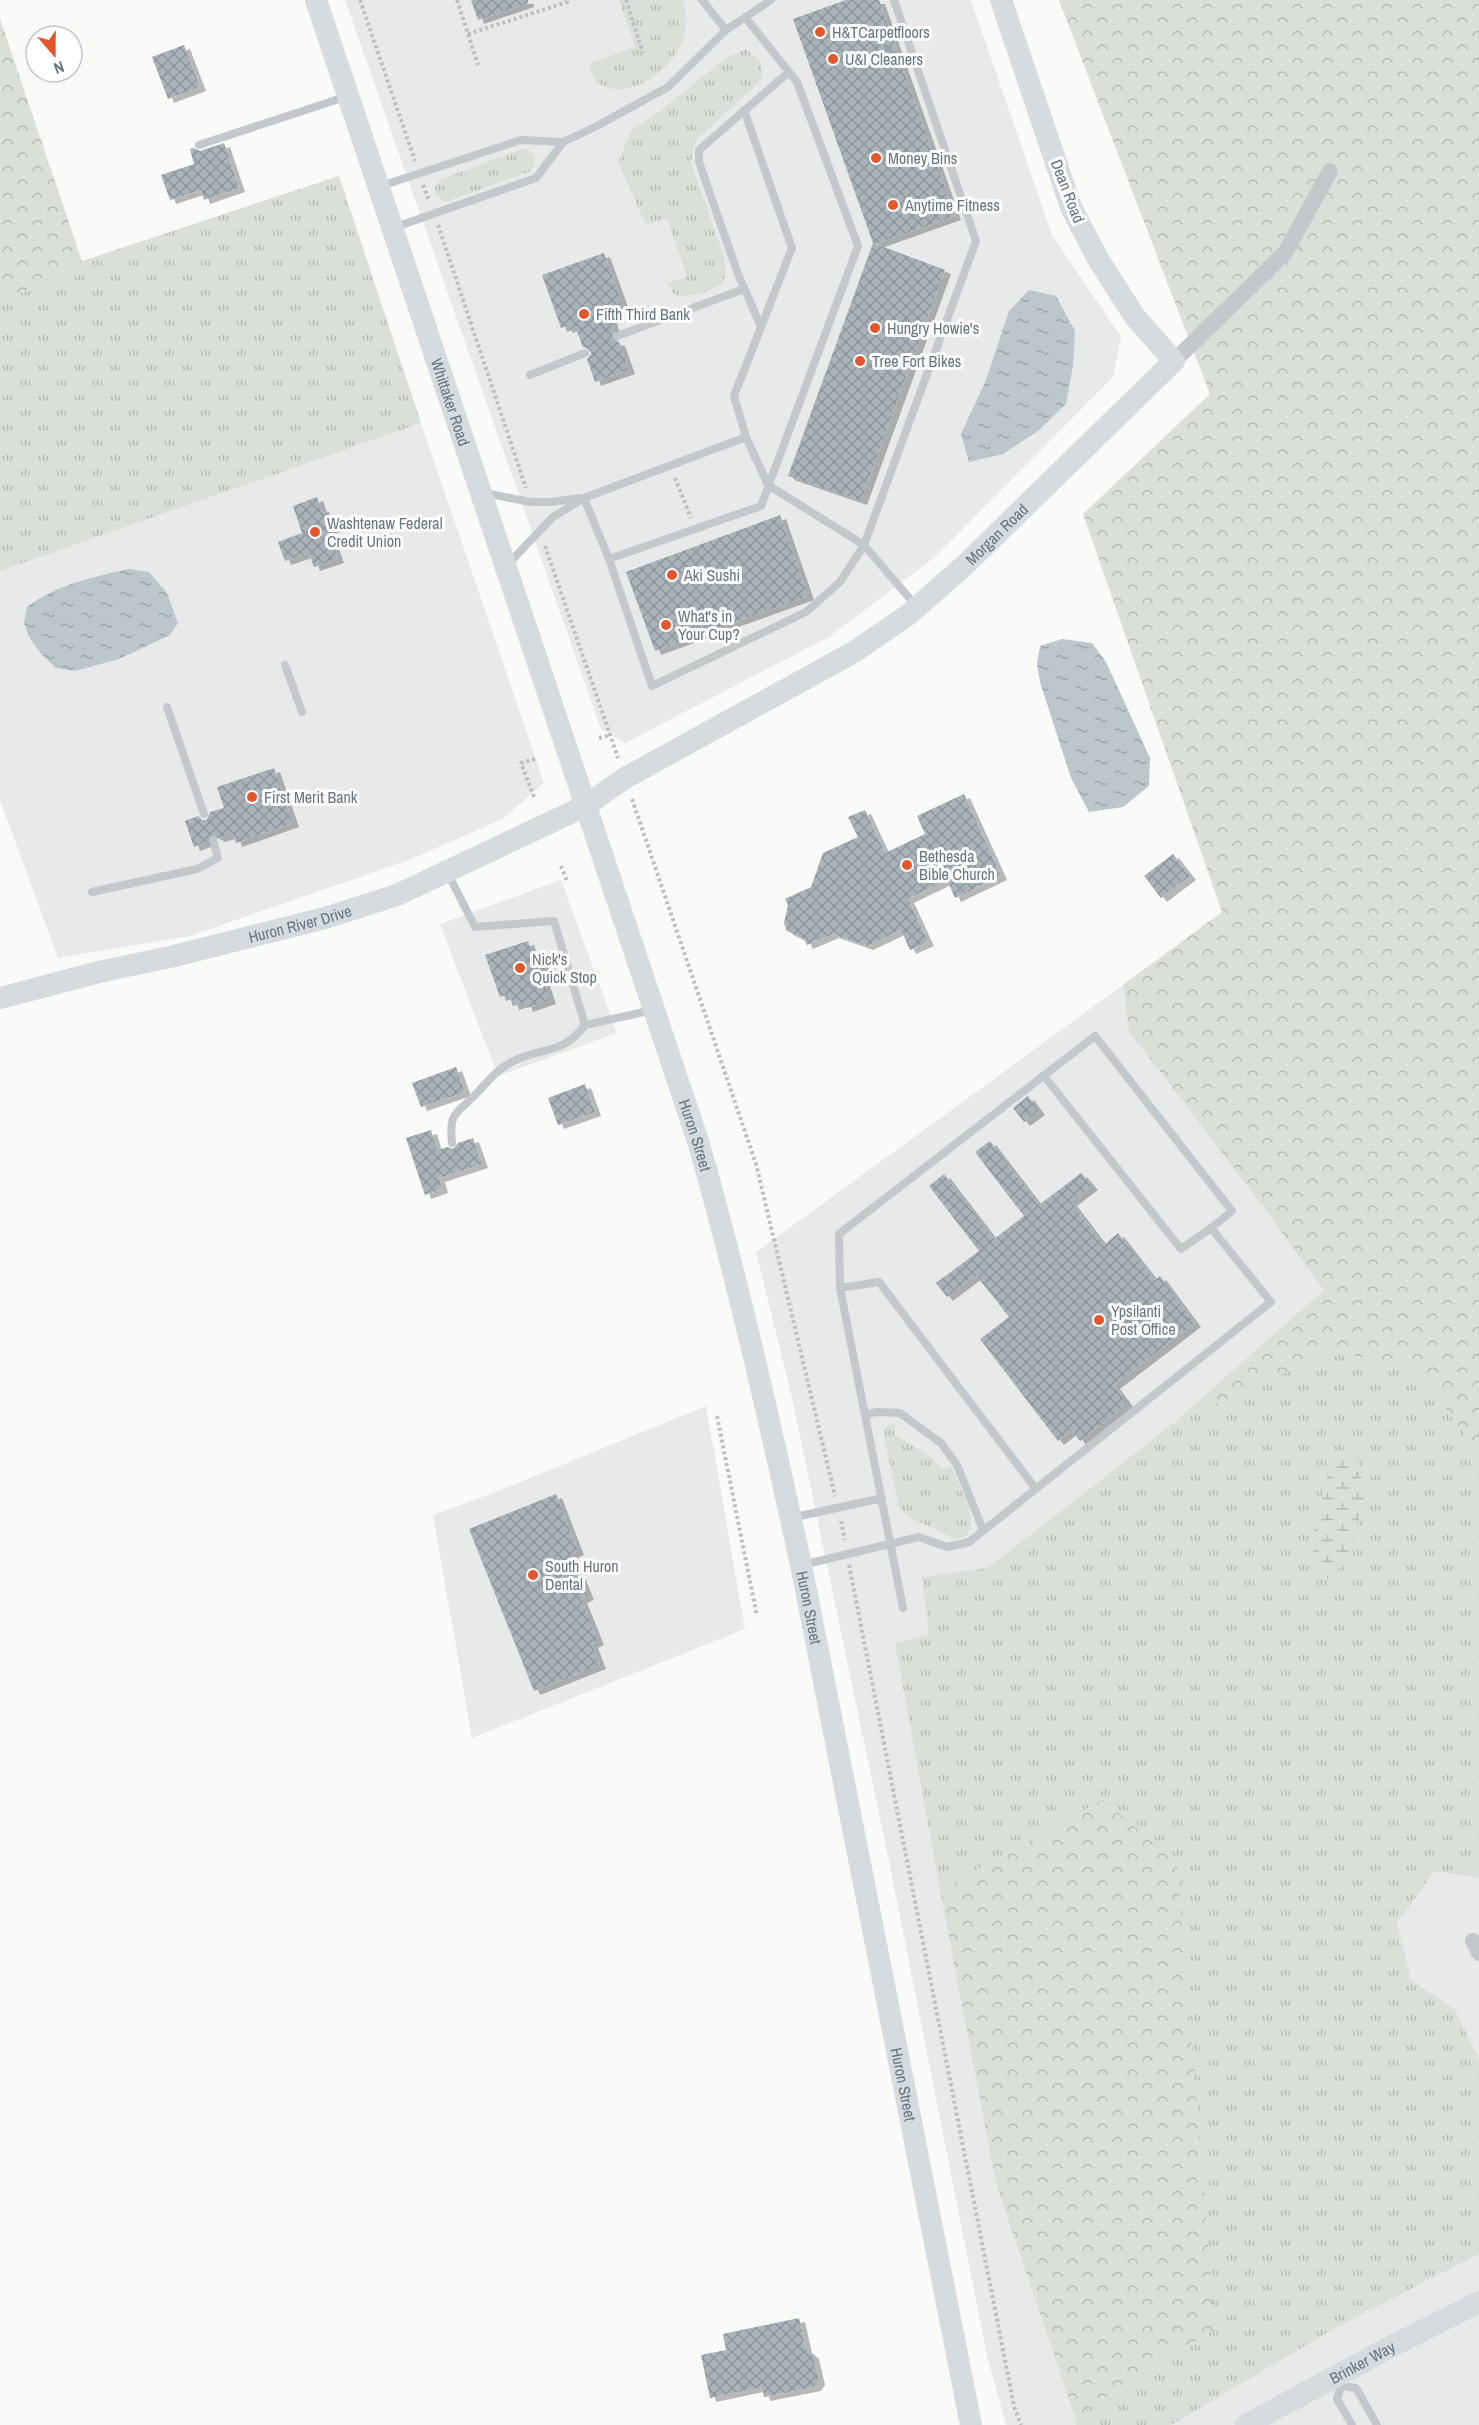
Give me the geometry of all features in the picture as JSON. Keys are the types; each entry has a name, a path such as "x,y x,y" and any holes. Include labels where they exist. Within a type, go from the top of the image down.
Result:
{"main road":[{"name":"Whittaker Road","path":"316,0 585,806"},
{"name":"Dean Road","path":"1001,0 1071,207 1098,259 1135,316 1174,361"},
{"name":"Morgan Road","path":"585,806 626,778 854,652 917,607 965,565 1174,361"},
{"name":"Huron River Drive","path":"0,998 325,918 407,892 585,806"},
{"name":"Huron Street","path":"585,806 698,1141 738,1285 801,1565 971,2425"},
{"name":"Brinker Way","path":"1246,2425 1338,2381 1479,2302"}],"street":[{"name":"Morgan Road","path":"1174,361 1285,254 1330,171"}],"lane":[{"path":"702,0 726,30"},
{"path":"378,187 521,140 563,142 595,127 668,87 726,30 771,0"},
{"path":"585,498 609,559 652,686 806,612 840,582 864,545 976,241 894,0"},
{"path":"609,559 760,506 858,246 797,82 744,17"},
{"path":"761,327 744,288 699,162 699,150 789,72"},
{"path":"199,145 348,96"},
{"path":"744,110 792,248 734,396 746,437 768,485 864,545 917,607"},
{"path":"393,228 536,178 563,142"},
{"path":"616,336 744,288"},
{"path":"530,375 585,353"},
{"path":"505,567 553,517 585,498 746,437"},
{"path":"480,492 531,502 585,498"},
{"path":"285,665 302,712"},
{"path":"166,707 204,814"},
{"path":"92,892 196,869 218,858 213,840"},
{"path":"447,872 475,927 554,921 585,1024"},
{"path":"452,1143 450,1128 455,1112 472,1098 493,1075 509,1063 528,1055 563,1046 576,1037 585,1024 654,1010"},
{"path":"903,1608 840,1288 839,1234 1095,1036 1232,1211 1181,1249 1044,1076"},
{"path":"801,1565 919,1537 947,1547 969,1542 1271,1302 1211,1227"},
{"path":"840,1288 879,1282 1036,1489"},
{"path":"866,1415 876,1412 900,1413 941,1443 957,1465 983,1530"},
{"path":"791,1518 882,1498"},
{"path":"1352,2425 1336,2399 1338,2381 1356,2388 1377,2425"}],"path":[{"path":"360,0 529,496"},
{"path":"457,0 478,64"},
{"path":"468,34 567,2 567,0"},
{"path":"626,0 643,53"},
{"path":"671,466 695,529"},
{"path":"543,538 611,737 599,738"},
{"path":"534,797 521,763 535,759"},
{"path":"633,801 756,1164 834,1490"},
{"path":"561,866 567,881"},
{"path":"717,1416 757,1616"},
{"path":"843,1531 845,1540"},
{"path":"850,1570 1012,2394 1021,2425"}],"shaded area":[{"path":"345,0 971,0 1052,235 1121,337 1113,377 935,557 829,637 625,743 601,729"},
{"path":"421,423 544,783 503,819 406,861 190,936 58,958 0,800 0,570"},
{"path":"1479,734 1479,2425 1006,2425 987,2356 890,1866 792,1398 756,1252 1222,913"},
{"path":"561,880 617,1033 498,1076 440,924"},
{"path":"706,1406 745,1629 472,1738 433,1515 498,1491"}],"green space":[{"path":"619,0 683,0 686,27 678,50 664,68 646,81 626,88 609,88 596,80 590,63 635,47"},
{"path":"1059,0 1479,0 1479,1454 1417,1369 1334,1351 1174,1423 1324,1290 1129,1031 1123,985 1222,912 1083,514 1210,394"},
{"path":"0,19 82,261 0,304"},
{"path":"746,49 761,61 762,77 695,141 691,163 724,257 726,275 721,285 703,293 681,297 673,293 667,283 687,277 667,218 646,225 618,162 632,130 655,115 726,58"},
{"path":"521,149 529,150 535,158 534,166 529,172 445,202 436,195 435,187 440,180"},
{"path":"339,176 421,423 0,571 0,304 82,261"},
{"path":"1334,1351 1417,1369 1479,1454 1479,1878 1435,1871 1397,1923 1411,1980 1455,2010 1479,2060 1479,2254 1342,2324 1171,2425 1076,2425 1075,2417 1215,2329 1103,1800 940,1890 895,1643 929,1634 922,1577 988,1568 1174,1423"},
{"path":"895,1423 895,1435 931,1457 942,1470 951,1466 970,1510 971,1528 966,1536 955,1539 907,1516 899,1508 883,1432 888,1425"},
{"path":"1342,1457 1358,1461 1365,1496 1350,1552 1333,1578 1320,1578 1313,1560 1315,1528 1328,1474"},
{"path":"1103,1800 1177,1863 1215,2329 1075,2417 996,2183 940,1890"}],"water":[{"path":"1029,290 1056,296 1075,331 1073,366 1066,404 1038,431 1003,454 969,462 961,434 986,380 1009,311"},
{"path":"128,569 149,572 167,593 178,623 170,635 119,659 75,671 56,668 42,655 29,637 24,623 27,607 62,587"},
{"path":"1062,639 1092,643 1106,662 1150,758 1149,786 1123,807 1089,812 1071,778 1040,682 1037,664 1040,646"}],"building":[{"path":"471,0 528,0 528,3 478,20"},
{"path":"846,0 879,0 955,216 876,244 945,270 861,501 788,476 873,243 793,19"},
{"path":"184,45 200,87 168,99 152,57"},
{"path":"224,143 239,188 204,200 201,190 170,200 161,175 194,164 190,149 200,151"},
{"name":"Fifth Third Bank","path":"604,253 623,306 612,310 614,318 611,319 614,330 611,338 619,342 629,370 595,382 587,359 591,350 583,347 577,331 573,333 570,325 561,328 542,275"},
{"name":"Washtenaw Federal Credit Union","path":"317,497 323,514 329,512 334,528 328,530 338,559 314,567 309,553 285,561 278,542 302,533 293,506"},
{"path":"780,515 808,596 655,651 626,572"},
{"name":"First Merit Bank","path":"274,768 293,823 236,843 233,834 219,838 212,834 207,838 207,842 194,847 185,821 198,816 202,820 207,820 210,812 224,808 217,787"},
{"name":"Bethesda Bible Church","path":"964,794 1001,876 955,898 947,880 908,899 928,942 910,950 901,930 867,946 833,934 807,945 804,939 787,931 784,923 788,905 785,899 811,887 823,853 858,837 848,817 865,810 885,853 925,834 917,816"},
{"path":"1173,854 1190,876 1161,898 1144,876"},
{"name":"Nick's Quick Stop","path":"528,941 534,958 545,954 554,979 544,982 550,1000 527,1008 525,1002 513,1006 509,994 500,997 485,955"},
{"path":"456,1067 465,1092 421,1107 412,1083"},
{"path":"585,1084 595,1112 558,1125 548,1098"},
{"path":"1028,1096 1039,1111 1024,1122 1013,1108"},
{"path":"431,1130 437,1150 447,1147 453,1149 458,1143 473,1138 482,1164 439,1178 442,1189 425,1195 406,1138"},
{"name":"Ypsilanti Post Office","path":"990,1141 1039,1205 1081,1173 1092,1186 1071,1202 1104,1245 1118,1233 1155,1280 1160,1276 1195,1323 1114,1385 1128,1404 1080,1441 1072,1430 1058,1441 980,1339 1009,1317 976,1275 947,1297 936,1283 979,1251 929,1186 944,1174 994,1239 1024,1216 975,1152"},
{"name":"South Huron Dental","path":"556,1494 578,1551 571,1554 588,1596 581,1599 598,1641 592,1644 600,1665 534,1691 469,1529"},
{"path":"799,2318 806,2349 813,2355 819,2381 815,2387 764,2397 762,2387 710,2398 701,2355 726,2350 723,2334"}],"place":[{"name":"H&TCarpetfloors","path":"820,32"},
{"name":"U&I Cleaners","path":"833,59"},
{"name":"Money Bins","path":"876,158"},
{"name":"Anytime Fitness","path":"893,205"},
{"name":"Fifth Third Bank","path":"584,314"},
{"name":"Hungry Howie's","path":"875,328"},
{"name":"Tree Fort Bikes","path":"860,361"},
{"name":"Washtenaw Federal Credit Union","path":"315,532"},
{"name":"Aki Sushi","path":"672,575"},
{"name":"What's in Your Cup?","path":"666,625"},
{"name":"First Merit Bank","path":"252,797"},
{"name":"Bethesda Bible Church","path":"907,865"},
{"name":"Nick's Quick Stop","path":"520,968"},
{"name":"Ypsilanti Post Office","path":"1099,1320"},
{"name":"South Huron Dental","path":"533,1575"}]}
